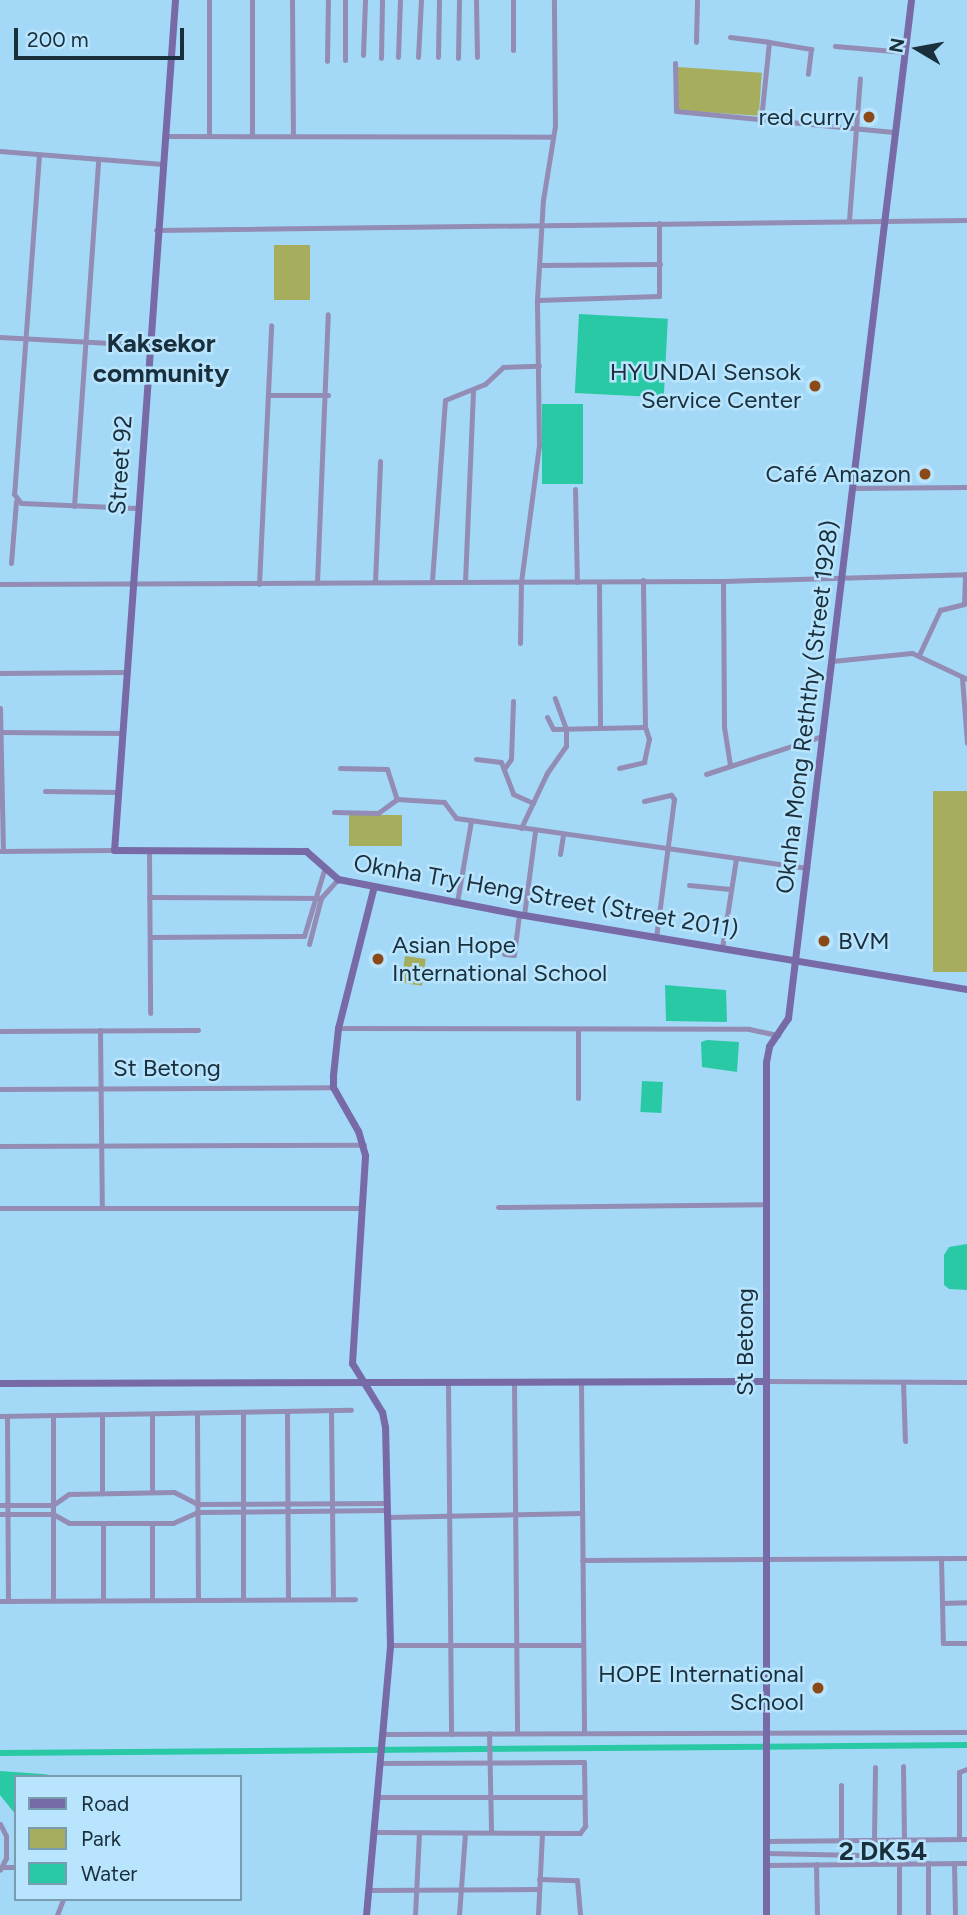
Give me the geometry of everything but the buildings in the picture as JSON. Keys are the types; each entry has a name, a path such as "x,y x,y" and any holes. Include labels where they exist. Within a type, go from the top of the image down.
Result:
{"main road":[{"name":"Street 92","path":"114,850 147,345 175,0"},
{"name":"Oknha Mong Reththy (Street 1928)","path":"796,961 911,0"},
{"name":"Oknha Try Heng Street (Street 2011)","path":"114,850 306,852 324,870 338,879 522,915 967,989"},
{"path":"366,1915 379,1797 390,1645 387,1510 382,1412 352,1363 351,1350 364,1145 333,1087 338,1028 374,886"},
{"name":"St Betong","path":"766,1915 766,1062 769,1046 789,1018 796,961"},
{"path":"0,1383 764,1381"}],"street":[{"path":"209,0 209,136"},
{"path":"252,0 252,135"},
{"path":"292,0 293,135"},
{"path":"327,61 328,0"},
{"path":"345,0 345,60"},
{"path":"363,55 365,0"},
{"path":"381,58 382,0"},
{"path":"398,57 400,0"},
{"path":"418,57 421,0"},
{"path":"438,57 439,0"},
{"path":"458,58 459,0"},
{"path":"476,0 477,57"},
{"path":"513,0 513,50"},
{"path":"520,643 521,582 539,446 537,300 542,224 553,136 554,0"},
{"path":"696,42 697,0"},
{"path":"730,37 811,49 808,74"},
{"path":"761,120 769,42"},
{"path":"835,46 905,52"},
{"path":"675,64 676,111 896,132"},
{"path":"849,220 860,78"},
{"path":"164,136 553,136"},
{"path":"0,151 162,164"},
{"path":"11,563 39,155"},
{"path":"74,506 98,159"},
{"path":"156,230 967,220"},
{"path":"537,300 655,298 660,292 659,223"},
{"path":"540,265 660,264"},
{"path":"317,583 328,395 328,314"},
{"path":"260,584 271,325"},
{"path":"0,337 147,345"},
{"path":"432,582 441,408 456,393 473,391 503,367 539,366"},
{"path":"465,582 473,391"},
{"path":"268,395 328,395"},
{"path":"375,582 380,461"},
{"path":"853,488 967,487"},
{"path":"575,489 577,582"},
{"path":"16,501 136,508"},
{"path":"0,584 723,581 966,574 966,604 940,610 919,656"},
{"path":"619,768 646,760 649,739 645,727 643,580"},
{"path":"723,581 724,727 730,765"},
{"path":"599,582 600,727"},
{"path":"832,661 905,652 964,678 967,743"},
{"path":"0,673 126,672"},
{"path":"521,828 566,746 566,729 555,698"},
{"path":"504,769 510,759 513,701"},
{"path":"0,708 1,851"},
{"path":"547,717 548,727 566,729 645,727"},
{"path":"0,732 122,733"},
{"path":"705,774 823,736"},
{"path":"477,759 497,760 504,769 513,794 533,803"},
{"path":"340,768 387,769 397,799"},
{"path":"45,791 118,792"},
{"path":"644,801 673,796 670,849 656,937"},
{"path":"334,812 379,813 397,799 444,802 452,817 471,821 807,869"},
{"path":"457,902 471,821"},
{"path":"504,954 514,955 535,831"},
{"path":"560,854 563,835"},
{"name":"Oknha Try Heng Street (Street 2011)","path":"1,851 114,850"},
{"path":"149,850 150,1013"},
{"path":"722,948 736,859"},
{"path":"309,944 324,870"},
{"path":"150,937 304,936 318,896 338,879"},
{"path":"689,885 730,889"},
{"path":"149,897 318,896"},
{"path":"338,1028 749,1029 778,1035"},
{"path":"578,1029 578,1098"},
{"path":"100,1030 102,1208"},
{"path":"0,1031 198,1030"},
{"name":"St Betong","path":"0,1089 333,1087"},
{"path":"0,1146 364,1145"},
{"path":"498,1207 765,1205"},
{"path":"0,1209 361,1208"},
{"path":"764,1381 967,1382"},
{"path":"448,1382 451,1734"},
{"path":"514,1382 517,1733"},
{"path":"581,1382 584,1732"},
{"path":"903,1382 905,1441"},
{"path":"331,1410 333,1599"},
{"path":"8,1601 3,1416 351,1410"},
{"path":"287,1411 288,1599"},
{"path":"243,1412 243,1599"},
{"path":"152,1414 152,1492"},
{"path":"197,1414 198,1599"},
{"path":"102,1415 102,1493"},
{"path":"52,1600 53,1416"},
{"path":"4,1505 53,1505 69,1493 174,1492 198,1504 244,1507 333,1507 449,1516 582,1513"},
{"path":"4,1514 53,1514 69,1523 173,1523 198,1512 244,1507"},
{"path":"103,1523 103,1600"},
{"path":"152,1523 152,1599"},
{"path":"942,1558 943,1643 967,1643"},
{"path":"582,1560 967,1558"},
{"path":"0,1601 355,1599"},
{"path":"942,1602 967,1602"},
{"path":"390,1645 583,1645"},
{"path":"384,1734 967,1732"},
{"path":"489,1733 491,1832"},
{"path":"375,1832 580,1833 585,1826 584,1762 382,1763"},
{"path":"903,1766 904,1840"},
{"path":"874,1840 875,1767"},
{"path":"959,1839 959,1772 967,1769"},
{"path":"841,1785 841,1840"},
{"path":"379,1797 584,1797"},
{"path":"0,1824 6,1836 2,1868"},
{"path":"415,1915 419,1833"},
{"path":"459,1915 465,1833"},
{"path":"538,1915 542,1833"},
{"path":"766,1840 967,1839"},
{"path":"859,1840 859,1864"},
{"path":"766,1853 859,1855"},
{"path":"785,1854 785,1864"},
{"path":"899,1863 899,1915"},
{"path":"928,1863 928,1915"},
{"path":"954,1863 955,1915"},
{"path":"766,1865 967,1863"},
{"path":"816,1864 817,1915"},
{"path":"540,1879 577,1880 580,1915"},
{"path":"369,1890 539,1889"}],"green space":[{"path":"678,67 762,73 759,116 675,110"},
{"path":"274,245 310,245 310,300 274,300"},
{"path":"933,791 967,791 967,972 933,972"},
{"path":"349,815 402,815 402,846 349,846"},
{"path":"405,956 426,959 422,986 401,983"}],"water":[{"path":"579,314 668,319 664,398 575,393"},
{"path":"542,404 583,404 583,484 542,484"},
{"path":"665,985 726,990 727,1022 666,1021"},
{"path":"701,1042 739,1042 737,1072 702,1067"},
{"path":"642,1081 663,1082 661,1113 640,1112"},
{"path":"967,1244 967,1290 949,1289 944,1285 944,1255 949,1247"},
{"path":"0,1771 50,1775 14,1775 14,1812 0,1795"}],"waterway":[{"path":"0,1753 967,1745"}],"place":[{"name":"red curry","path":"869,117"},
{"name":"HYUNDAI Sensok Service Center","path":"815,386"},
{"name":"Café Amazon","path":"925,474"},
{"name":"BVM","path":"824,941"},
{"name":"Asian Hope International School","path":"378,959"},
{"name":"HOPE International School","path":"818,1688"}],"district":[{"name":"Kaksekor community","path":"161,359"},
{"name":"2 DK54","path":"883,1852"}]}
